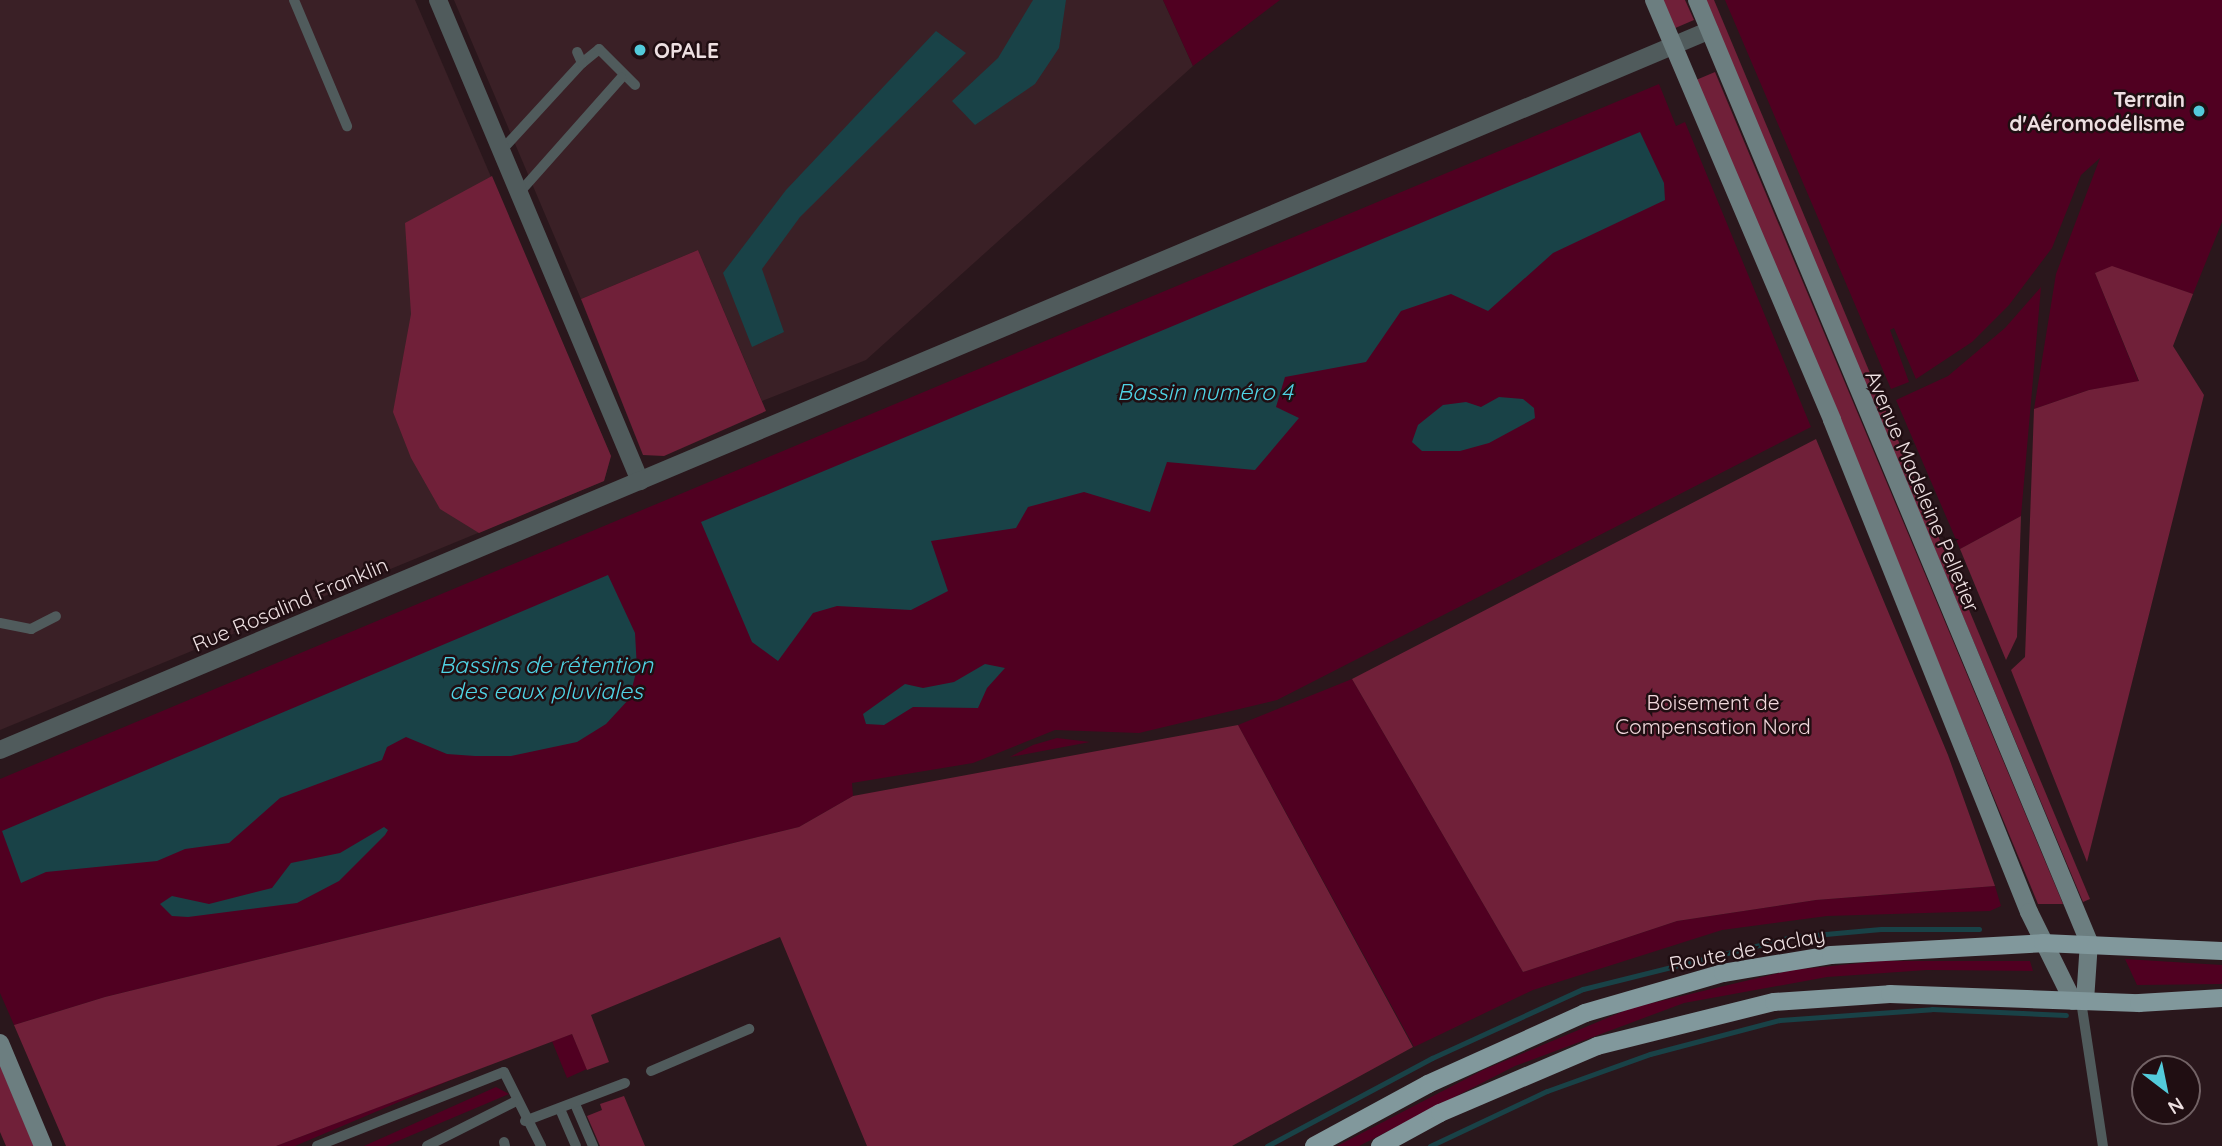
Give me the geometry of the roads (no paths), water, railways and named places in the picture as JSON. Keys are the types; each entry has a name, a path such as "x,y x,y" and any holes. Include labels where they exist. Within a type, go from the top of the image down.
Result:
{"main road":[{"name":"Route de Saclay","path":"1314,1146 1427,1084 1585,1013 1669,985 1796,959 2043,943 2089,942 2222,951"},
{"path":"1380,1146 1440,1113 1597,1046 1774,1002 1891,994 2080,1001 2222,998"}],"street":[{"path":"438,0 640,481"},
{"path":"1654,0 1832,420 2029,912 2043,943 2080,1001"},
{"name":"Avenue Madeleine Pelletier","path":"1697,0 2089,942 2080,1001"},
{"name":"Rue Rosalind Franklin","path":"0,750 1710,30"},
{"path":"0,1043 43,1146"}],"lane":[{"path":"294,0 347,126"},
{"path":"501,151 582,62 599,48 635,85"},
{"path":"577,52 582,62"},
{"path":"519,193 621,78"},
{"path":"0,623 31,629 56,616"},
{"path":"2080,1001 2103,1146"},
{"path":"651,1071 749,1029"},
{"path":"317,1146 504,1072 525,1121 539,1143"},
{"path":"525,1121 625,1083"},
{"path":"427,1146 516,1101"},
{"path":"575,1104 593,1146"},
{"path":"560,1109 576,1146"}],"water":[{"path":"1033,0 1066,0 1059,48 1035,84 975,125 952,101 998,58"},
{"path":"936,31 966,53 800,217 762,269 784,332 752,347 723,273 786,190"},
{"name":"Bassin numéro 4","path":"1640,132 1664,183 1665,200 1553,253 1488,311 1451,294 1401,311 1366,362 1285,377 1276,407 1299,418 1255,470 1167,462 1150,512 1084,492 1028,507 1016,528 931,541 948,591 911,610 837,606 813,613 778,661 752,642 701,522"},
{"path":"1499,397 1523,399 1534,408 1535,418 1489,443 1460,451 1422,451 1412,442 1418,425 1443,405 1466,402 1481,407"},
{"name":"Bassins de rétention des eaux pluviales","path":"608,575 635,633 637,669 629,699 606,724 577,742 511,756 475,756 447,754 406,737 387,747 382,760 280,798 229,843 185,849 157,861 46,872 21,883 2,831"},
{"path":"985,664 1005,668 987,688 978,708 913,707 884,725 866,724 863,714 905,684 923,688 954,682"},
{"path":"384,827 388,830 385,835 339,881 297,903 188,917 172,916 160,904 172,896 209,904 272,888 291,863 340,853"}],"waterway":[{"path":"1267,1146 1432,1058 1583,989 1792,937 1881,929 1979,929"},
{"path":"1430,1146 1547,1091 1650,1054 1780,1020 1932,1009 2066,1015"}],"place":[{"name":"OPALE","path":"640,50"},
{"name":"Terrain d'Aéromodélisme","path":"2199,111"}],"park label":[{"name":"Boisement de Compensation Nord","path":"1713,714"}]}
